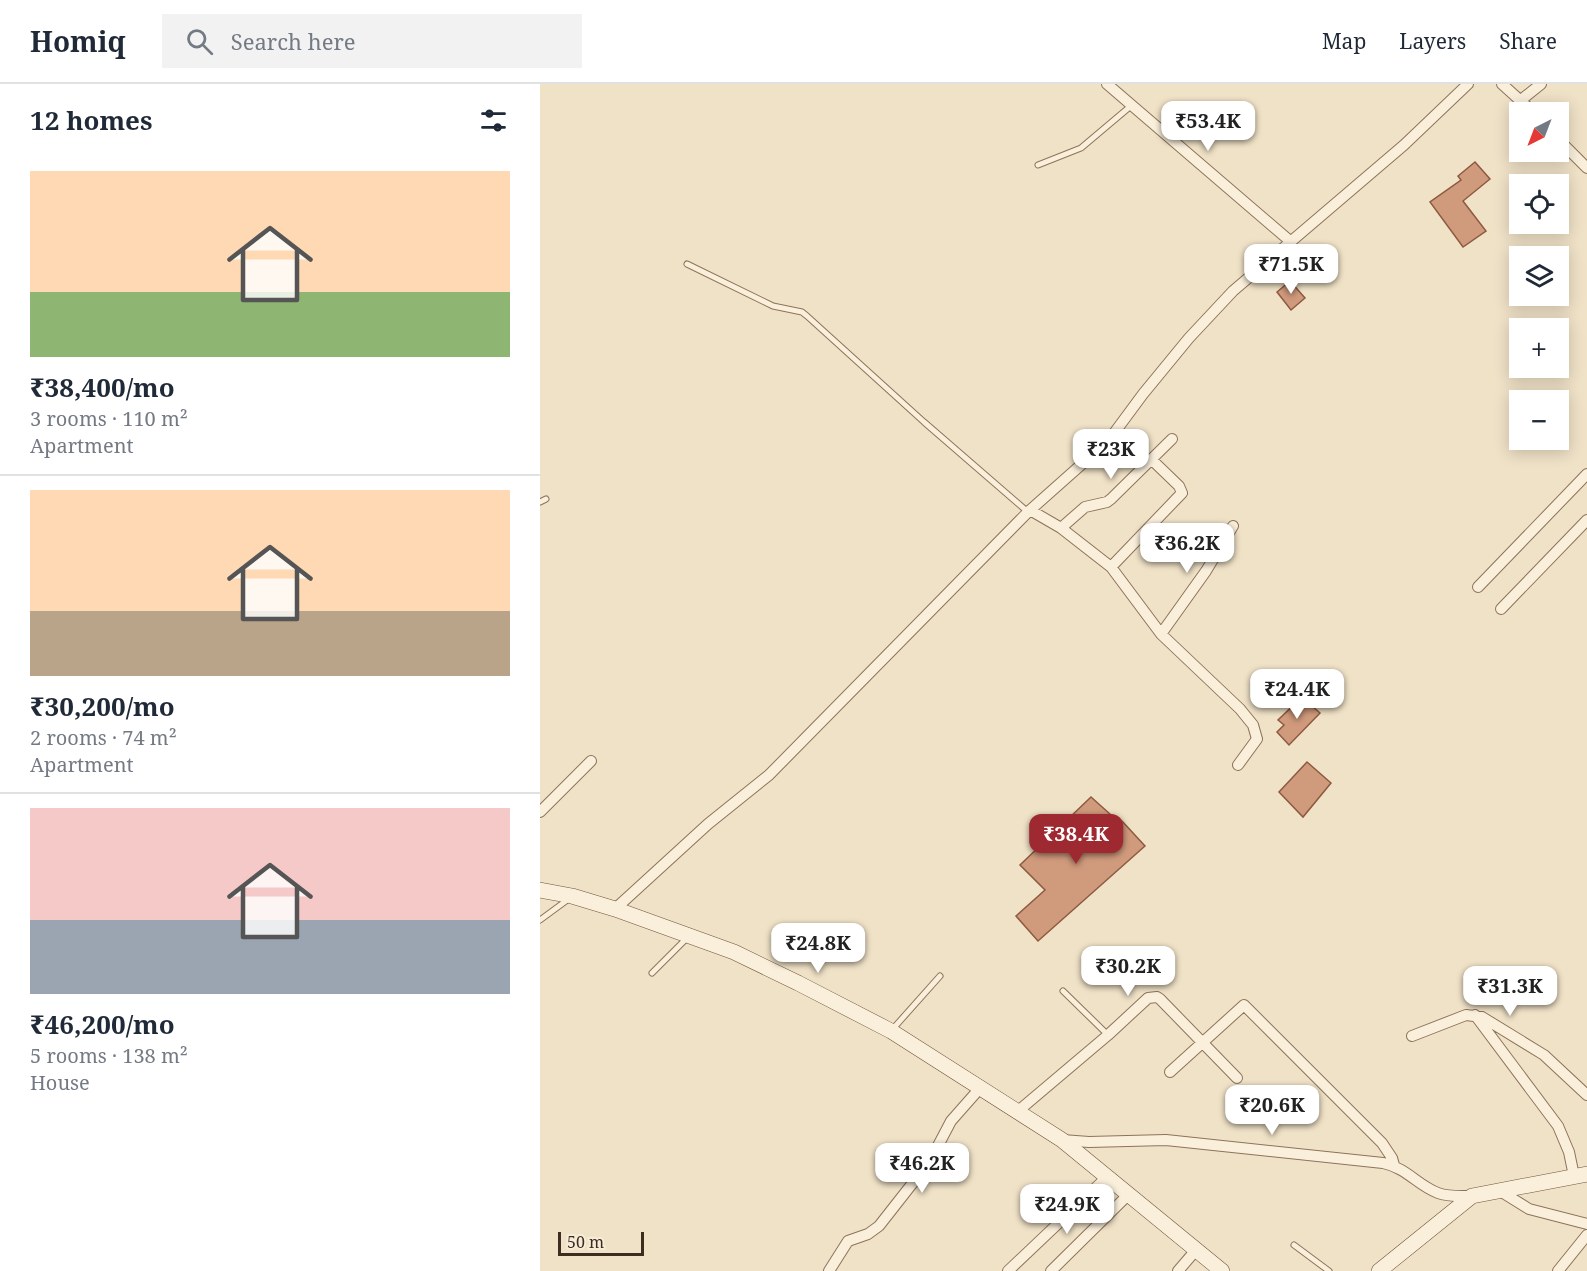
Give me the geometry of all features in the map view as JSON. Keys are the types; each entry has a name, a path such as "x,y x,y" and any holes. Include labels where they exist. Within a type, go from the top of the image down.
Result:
{"street":[{"path":"1107,84 1290,241"},
{"path":"615,909 708,824 769,775 1029,511 1109,440 1189,338 1233,291 1404,145 1468,84"},
{"path":"1502,84 1521,100 1541,84"},
{"path":"1569,150 1587,168"},
{"path":"1060,528 1085,507 1111,499 1172,439"},
{"path":"1111,567 1182,493 1179,486 1151,459"},
{"path":"1478,587 1587,474"},
{"path":"1029,511 1060,528 1111,567 1161,634 1218,687 1253,725 1257,739 1238,765"},
{"path":"1501,609 1587,520"},
{"path":"1161,634 1206,571 1233,526"},
{"path":"540,812 591,760"},
{"path":"540,890 572,896 615,909 734,952 891,1031 1062,1140 1222,1271"},
{"path":"1017,1112 1152,996 1160,999 1237,1078"},
{"path":"1170,1072 1244,1005 1382,1143 1394,1165"},
{"path":"1412,1036 1466,1015 1475,1015 1496,1024 1544,1055 1587,1095"},
{"path":"1062,1140 1089,1142 1166,1140 1394,1165 1440,1194 1472,1196 1580,1175 1558,1126 1475,1015"},
{"path":"829,1271 848,1241 868,1234 879,1226 930,1161 951,1121 981,1087"},
{"path":"1008,1271 1106,1178"},
{"path":"1500,1191 1528,1209 1587,1224"},
{"path":"1051,1271 1128,1195"},
{"path":"1379,1271 1472,1196"},
{"path":"1558,1271 1587,1235"},
{"path":"1178,1271 1196,1250"}],"lane":[{"path":"1038,165 1081,148 1132,105"},
{"path":"687,264 773,306 802,312 924,422 1029,511"},
{"path":"540,502 546,499"},
{"path":"540,920 572,896"},
{"path":"652,973 689,936"},
{"path":"891,1031 940,976"},
{"path":"1063,991 1108,1035"},
{"path":"1294,1245 1329,1271"}],"building":[{"path":"1475,162 1490,179 1463,201 1486,231 1463,247 1430,202 1461,180 1458,176"},
{"path":"1290,281 1305,298 1291,310 1277,292"},
{"path":"1302,697 1320,713 1289,745 1277,732 1284,725 1278,720"},
{"path":"1307,762 1331,783 1303,817 1279,792"},
{"path":"1091,797 1120,823 1122,821 1145,846 1038,941 1016,916 1045,890 1020,865"}]}
